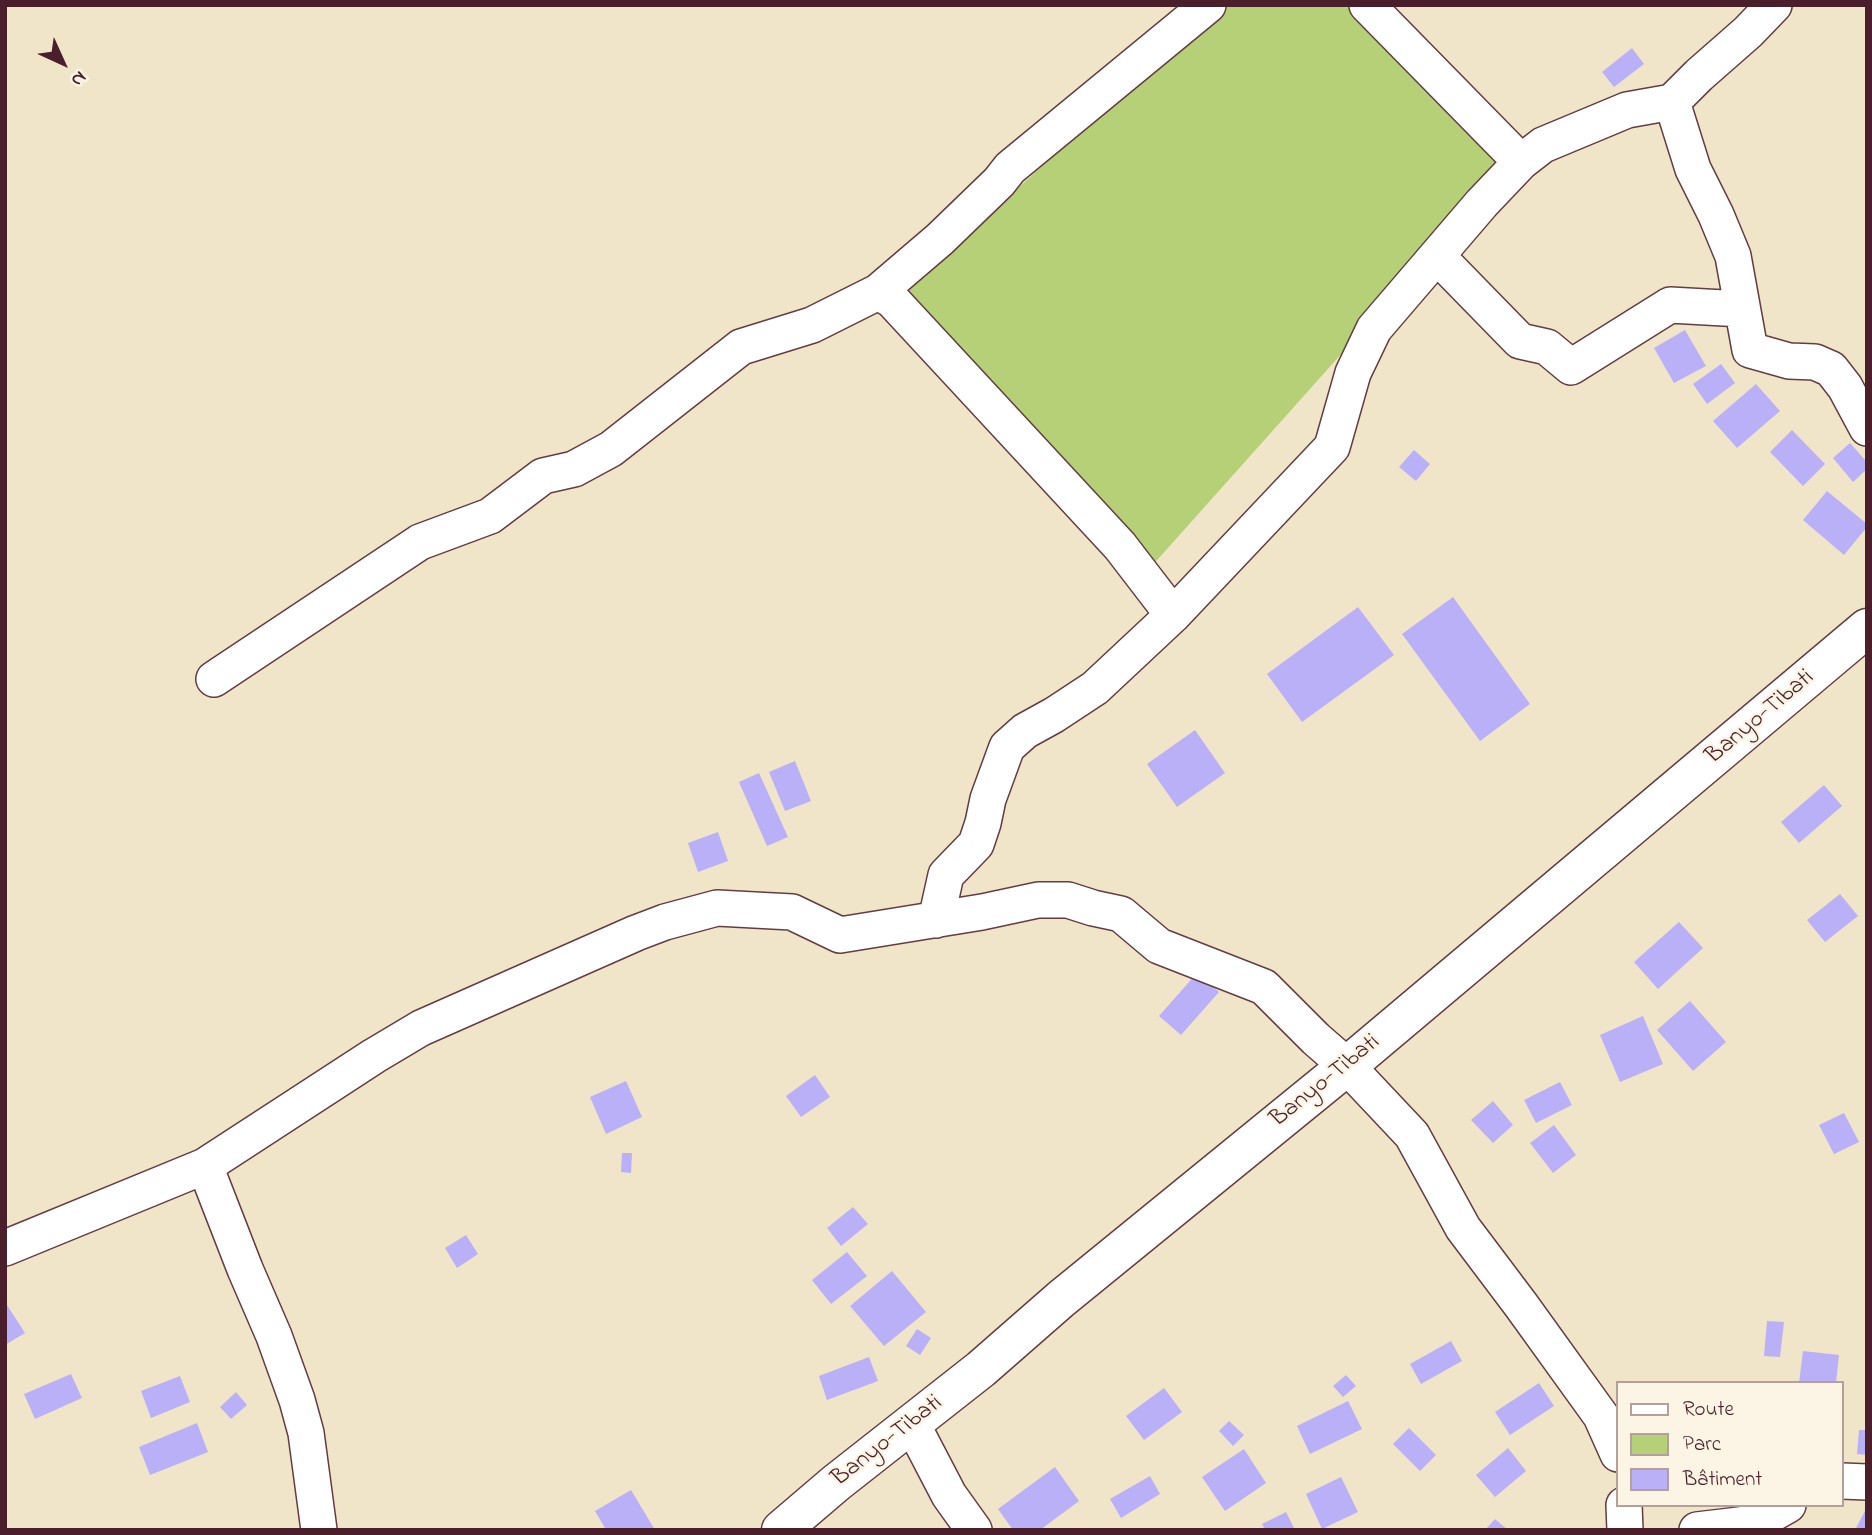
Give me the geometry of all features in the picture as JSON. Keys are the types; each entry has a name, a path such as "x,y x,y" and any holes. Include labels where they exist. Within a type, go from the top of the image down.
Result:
{"highway":[{"name":"Banyo-Tibati","path":"780,1530 981,1369 1060,1299 1347,1066 1867,628"}],"street":[{"path":"214,679 420,542 490,516 543,476 574,469 611,449 741,347 812,325 878,292 940,239 1010,168 1208,5"},
{"path":"1367,5 1521,162"},
{"path":"936,920 946,875 976,844 984,823 988,799 1007,747 1025,731 1095,688 1173,615 1332,447 1353,373 1374,329 1482,203 1521,162 1543,145 1627,110 1672,102 1774,5"},
{"path":"1672,102 1693,169 1733,256 1750,350 1789,361 1815,362 1831,369 1845,387 1867,428"},
{"path":"1437,256 1520,341 1547,347 1571,367 1670,305 1742,309"},
{"path":"878,292 892,300 1120,546 1173,615"},
{"path":"5,1248 205,1166 421,1028 665,922 717,908 792,912 840,935 1038,900 1068,900 1121,914 1159,946 1264,987 1347,1066 1412,1135 1463,1228 1601,1416 1616,1450"},
{"path":"205,1166 274,1336 297,1401 306,1433 319,1530"},
{"path":"912,1423 949,1495 974,1530"},
{"path":"1844,1481 1867,1482"},
{"path":"1624,1507 1625,1530"},
{"path":"1697,1530 1765,1526 1786,1507"}],"green space":[{"path":"1218,5 1356,5 1511,164 1150,568 898,298"}],"building":[{"path":"1632,48 1644,64 1614,87 1602,72"},
{"path":"1685,330 1706,366 1674,383 1654,348"},
{"path":"1721,364 1735,383 1707,404 1693,384"},
{"path":"1756,384 1780,411 1737,448 1713,421"},
{"path":"1792,430 1825,464 1803,486 1770,452"},
{"path":"1850,443 1867,462 1867,469 1853,482 1833,458"},
{"path":"1414,450 1430,464 1416,481 1399,467"},
{"path":"1827,491 1867,524 1844,555 1803,520"},
{"path":"1453,597 1530,704 1480,741 1402,634"},
{"path":"1358,607 1394,655 1302,722 1267,674"},
{"path":"1195,730 1225,773 1177,807 1147,764"},
{"path":"795,761 811,801 785,811 769,772"},
{"path":"759,773 788,837 767,846 739,782"},
{"path":"1824,785 1842,806 1799,843 1781,822"},
{"path":"718,832 728,861 698,872 688,843"},
{"path":"1840,894 1858,916 1825,942 1807,920"},
{"path":"1679,922 1703,948 1658,989 1634,962"},
{"path":"1197,973 1219,992 1181,1035 1159,1016"},
{"path":"1690,1001 1726,1042 1693,1071 1657,1030"},
{"path":"1643,1016 1663,1064 1620,1082 1600,1035"},
{"path":"815,1075 830,1097 801,1117 786,1096"},
{"path":"626,1081 642,1117 606,1134 590,1097"},
{"path":"1560,1082 1572,1105 1536,1123 1524,1100"},
{"path":"1493,1101 1513,1125 1493,1143 1471,1120"},
{"path":"1844,1113 1859,1142 1834,1154 1819,1125"},
{"path":"1554,1125 1576,1155 1553,1173 1530,1143"},
{"path":"622,1153 632,1153 631,1173 621,1172"},
{"path":"853,1207 868,1224 841,1246 827,1228"},
{"path":"466,1235 478,1254 457,1268 445,1248"},
{"path":"847,1252 867,1276 831,1304 812,1280"},
{"path":"892,1271 926,1312 884,1346 850,1306"},
{"path":"5,1302 25,1333 5,1345"},
{"path":"1767,1321 1784,1322 1780,1357 1764,1356"},
{"path":"917,1329 931,1338 920,1355 906,1346"},
{"path":"1451,1341 1462,1361 1421,1384 1410,1364"},
{"path":"1803,1351 1839,1355 1836,1381 1799,1381"},
{"path":"869,1357 878,1381 827,1400 819,1376"},
{"path":"71,1374 82,1398 35,1419 24,1394"},
{"path":"1346,1375 1356,1386 1343,1397 1333,1386"},
{"path":"180,1376 190,1402 151,1418 141,1391"},
{"path":"1539,1383 1554,1406 1510,1435 1495,1412"},
{"path":"1164,1388 1182,1412 1144,1440 1126,1416"},
{"path":"236,1392 247,1405 231,1419 220,1407"},
{"path":"1348,1401 1362,1429 1310,1454 1297,1426"},
{"path":"1229,1421 1244,1435 1233,1446 1219,1431"},
{"path":"197,1423 208,1452 150,1475 139,1447"},
{"path":"1409,1428 1436,1455 1420,1471 1393,1444"},
{"path":"1859,1430 1867,1430 1867,1455 1857,1454"},
{"path":"1508,1448 1526,1471 1495,1497 1476,1475"},
{"path":"1244,1449 1266,1483 1225,1511 1202,1477"},
{"path":"1055,1467 1079,1501 1040,1530 1013,1530 998,1509"},
{"path":"1150,1476 1160,1494 1121,1518 1110,1499"},
{"path":"1341,1477 1358,1512 1322,1529 1306,1494"},
{"path":"631,1490 655,1530 606,1530 595,1511"},
{"path":"1867,1507 1867,1530 1855,1530"},
{"path":"1286,1512 1295,1530 1265,1530 1262,1524"},
{"path":"1495,1519 1508,1530 1485,1530"}]}
